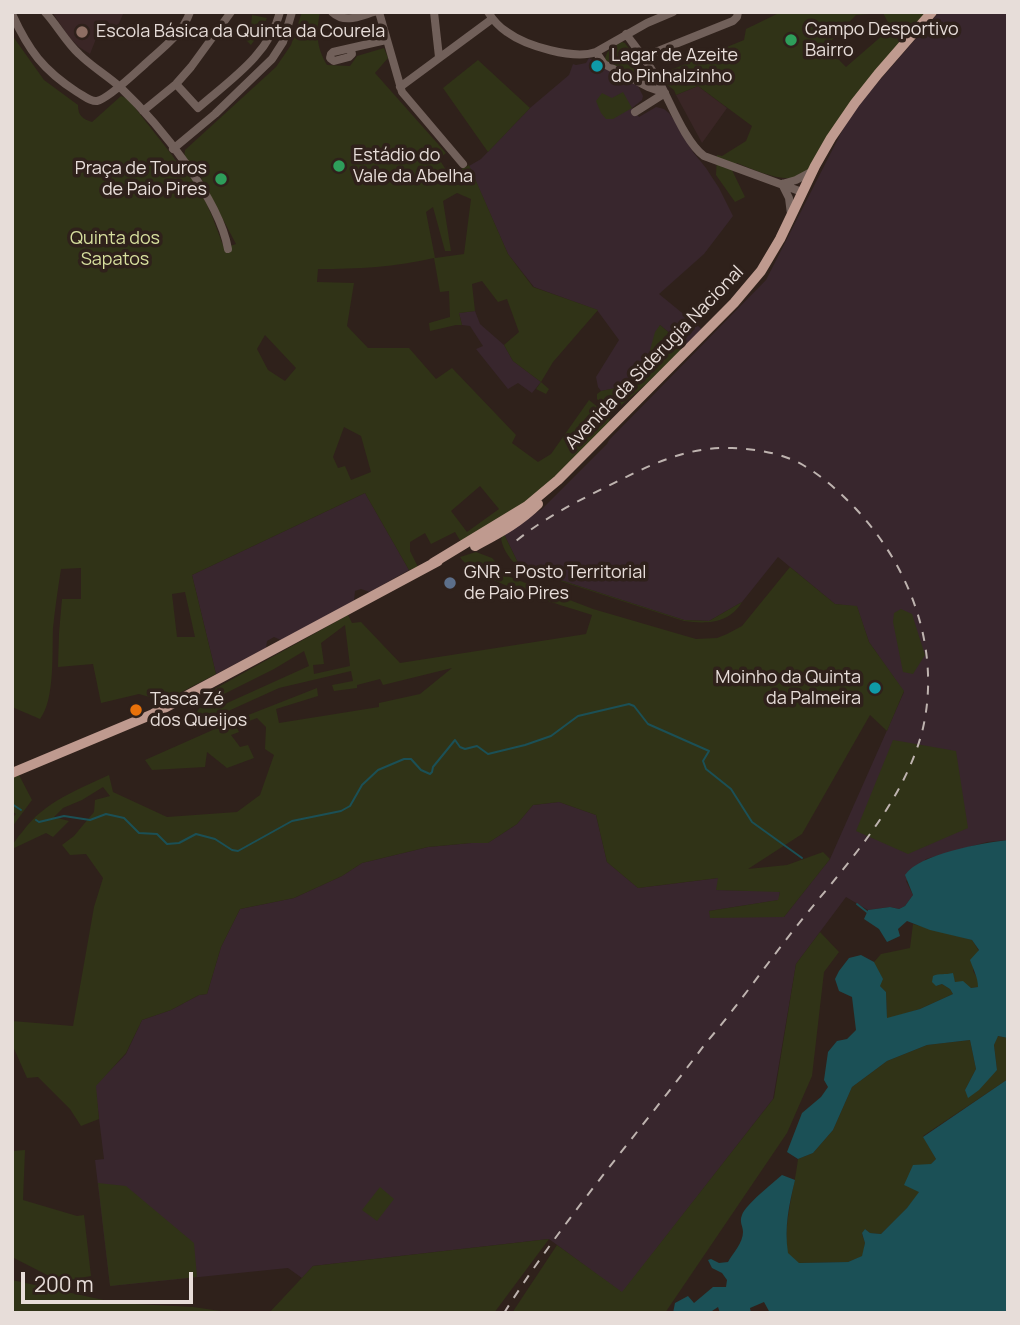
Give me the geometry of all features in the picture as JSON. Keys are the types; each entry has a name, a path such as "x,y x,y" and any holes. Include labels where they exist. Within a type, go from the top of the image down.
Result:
{"main road":[{"name":"Avenida da Siderugia Nacional","path":"12,773 153,714 433,563 527,506 558,480 734,303 761,271 831,138 878,74 932,12"}],"street":[{"path":"21,12 12,14 35,57 63,83 95,101 119,86 170,42 186,22 190,12"},
{"path":"45,12 78,54 119,86 173,149 208,198 228,249"},
{"path":"176,84 198,108 257,56 275,29 280,12"},
{"path":"173,149 215,114 272,59 283,42 292,12"},
{"path":"332,12 337,17 346,19 377,12 405,97 463,164"},
{"path":"434,12 439,57"},
{"path":"400,87 490,15 509,34 551,51 589,54 673,12"},
{"path":"643,57 733,21 738,12"},
{"path":"143,111 176,84 191,67 228,13"},
{"path":"626,34 658,79 690,140 700,153 802,192"},
{"path":"351,49 386,40"},
{"path":"596,52 604,64 665,93"},
{"path":"646,86 654,86 658,79"},
{"path":"646,86 646,94 638,111 665,93"},
{"path":"782,184 813,171"},
{"path":"782,184 791,203 790,218"}],"shaded area":[{"name":"Escola Básica da Quinta da Courela","path":"52,12 124,12 117,28 103,21 90,54 69,37"},
{"path":"939,12 1008,12 1008,840 987,842 926,859 906,881 913,895 905,906 899,909 890,907 868,910 846,897 796,964 773,1099 622,1293 549,1239 313,1266 302,1278 288,1268 110,1286 95,1160 104,1159 95,1086 126,1054 142,1020 207,994 221,947 240,909 294,898 342,876 362,863 428,847 488,843 517,824 533,805 559,802 596,815 607,862 638,888 719,878 717,890 780,891 779,900 709,911 784,917 830,859 904,692 869,642 857,607 835,604 778,557 742,602 709,621 684,620 520,567 504,534 542,509 766,280 844,127 866,96"},
{"path":"589,58 638,86 642,100 632,108 639,117 656,107 669,113 719,188 733,216 704,254 659,294 703,330 685,346 660,325 641,383 601,391 596,377 619,340 597,310 534,287 508,254 469,166 481,159 530,108 569,75 573,64 586,63"},
{"path":"698,86 727,108 702,143 676,95"},
{"path":"475,311 480,324 504,345 513,361 541,382 532,393 518,383 508,389 476,349 483,346 470,326 462,325 459,313"},
{"path":"365,493 409,570 370,592 361,589 355,591 354,601 281,640 274,637 267,641 266,648 216,674 192,575"}],"green space":[{"name":"Quinta dos Sapatos","path":"302,12 320,12 318,39 327,65 350,66 357,56 384,48 388,58 375,73 446,153 439,159 450,176 469,165 508,254 533,287 598,310 553,362 541,382 513,361 504,345 519,332 507,299 498,302 482,281 472,284 475,311 459,313 462,325 430,331 429,323 450,317 449,291 440,292 434,258 376,267 318,269 317,282 354,283 347,326 368,348 409,348 436,379 452,368 516,435 512,443 538,462 551,454 589,400 610,417 609,423 531,500 461,542 455,532 431,544 425,533 410,542 410,551 418,567 409,570 365,493 192,575 216,674 164,701 139,694 101,703 93,664 58,667 62,599 81,599 81,568 61,569 53,628 50,688 45,711 40,719 12,707 12,35 44,80 78,105 80,114 86,120 92,122 121,96 128,99 201,192 224,248 236,244 199,174 184,158 185,150 276,67 291,45","holes":["457,193 471,199 464,254 435,258 426,212 433,207 445,251 451,251 443,201","265,335 296,368 285,381 268,370 257,349","344,427 361,436 371,472 351,480 345,466 338,468 333,457","480,486 499,509 467,532 451,511","185,592 195,637 177,637 172,594"]},
{"path":"781,12 926,12 808,170 795,177 786,178 764,174 737,163 731,168 745,197 735,202 716,175 717,155 722,156 746,141 752,126 698,86 676,95 661,74 744,40 746,29","holes":["883,13 891,28 846,67 829,43 856,15"]},
{"path":"252,15 267,18 251,45 240,34 251,26"},
{"path":"622,42 653,83 649,85 605,62 608,52"},
{"path":"478,60 530,108 488,152 443,88"},
{"path":"623,92 632,108 613,119 606,119 596,101 602,93 612,98"},
{"path":"660,325 685,346 612,413 597,399 597,394 641,383 655,332"},
{"path":"541,382 549,389 546,394 536,389"},
{"path":"504,534 520,567 684,620 709,621 742,602 731,615 716,621 701,622 684,621 520,568 504,547 501,539"},
{"path":"476,552 492,558 510,577 593,609 696,639 717,638 742,626 790,567 835,604 857,606 869,642 904,691 887,731 870,715 802,834 748,869 787,865 823,852 830,859 784,917 710,918 709,911 778,900 780,892 716,890 718,878 638,888 607,862 596,815 559,802 533,805 517,824 488,843 428,847 362,863 342,876 294,898 240,909 221,947 207,994 142,1020 126,1053 96,1086 99,1119 81,1126 70,1109 38,1077 27,1078 12,1044 12,1021 73,1026 94,907 103,878 86,854 70,855 62,845 74,836 94,812 95,800 110,796 103,787 63,808 54,817 69,821 53,837 46,833 12,849 13,844 31,821 51,804 109,775 113,792 167,817 237,812 260,795 274,755 265,749 266,727 257,718 236,726 239,732 231,735 240,747 248,745 254,758 227,768 207,752 205,767 152,770 145,760 317,688 318,696 276,709 279,723 379,707 379,703 420,694 452,668 383,685 380,679 357,685 357,688 334,691 332,685 353,681 351,671 279,688 204,722 194,716 211,691 348,615 352,623 361,622 400,663 586,634 592,615 501,583 483,575 460,557","holes":["345,625 350,666 314,674 313,665 324,664 321,643","304,651 309,666 214,709 218,697"]},
{"path":"901,609 912,614 925,655 913,674 903,672 893,622 894,613"},
{"path":"893,740 956,751 968,828 908,854 856,831"},
{"path":"19,775 32,800 12,827 12,818 16,814 12,811 12,778"},
{"path":"913,924 972,940 979,951 973,971 978,979 978,987 971,988 955,982 952,973 936,986 942,984 953,994 920,1009 887,1019 886,992 880,986 874,962 881,954 910,948"},
{"path":"820,932 839,952 824,972 812,1076 787,1133 665,1313 512,1313 557,1245 622,1292 774,1098 796,964"},
{"path":"997,1036 1008,1038 1008,1079 923,1136 936,1159 919,1193 881,1234 870,1233 865,1229 862,1234 865,1243 863,1256 848,1262 798,1263 787,1253 788,1217 798,1159 813,1153 833,1130 852,1087 887,1061 927,1045 970,1040 976,1069 965,1090 997,1070 994,1045"},
{"path":"25,1150 23,1200 77,1216 84,1215 91,1276 69,1280 49,1276 12,1257 12,1151"},
{"path":"98,1183 126,1186 194,1243 197,1277 110,1286"},
{"path":"380,1187 394,1199 377,1221 362,1210"},
{"path":"549,1239 494,1313 269,1313 313,1266"},
{"path":"12,1280 117,1303 193,1307 234,1313 12,1313"}],"water":[{"path":"1008,840 1008,1038 998,1036 994,1045 997,1070 968,1098 965,1090 976,1069 970,1040 927,1045 887,1061 852,1087 833,1130 813,1153 798,1159 787,1152 802,1113 821,1097 828,1087 824,1080 828,1052 837,1041 847,1039 856,1030 852,997 839,991 835,979 849,958 861,955 874,962 883,979 880,986 886,992 887,1018 920,1009 953,994 942,984 936,986 932,982 935,975 953,973 955,982 963,981 971,988 978,987 970,960 979,950 972,940 930,930 907,921 898,929 900,936 887,942 879,929 864,919 868,910 890,907 899,909 905,906 913,895 905,875 923,861 952,851"},
{"path":"1008,1079 1008,1313 770,1313 764,1302 750,1308 751,1313 720,1313 718,1307 709,1313 673,1313 675,1303 688,1296 694,1303 713,1287 726,1287 727,1280 722,1273 712,1268 708,1260 728,1262 741,1240 744,1210 782,1175 795,1180 787,1225 788,1253 799,1263 848,1262 862,1256 865,1243 862,1233 865,1229 870,1233 881,1234 919,1192 904,1185 913,1165 931,1164 936,1159 923,1137"}],"waterway":[{"path":"36,820 39,822 64,816 90,820 106,814 124,818 139,833 157,834 167,844 179,843 196,834 215,839 238,851 292,821 341,811 350,806 362,785 378,770 404,759 411,759 421,770 430,774 455,740 460,747 465,749 477,746 488,754 551,736 578,716 629,704 634,706 648,724 709,751 703,761 706,769 731,789 752,822 802,858"},
{"path":"12,804 21,810"},
{"path":"857,904 867,912"}],"railway":[{"path":"504,1313 576,1210 870,834 902,782 914,756 923,728 928,698 924,639 906,583 892,556 844,497 810,470 786,457 732,448 714,448 681,455 649,466 580,500 516,541"}],"place":[{"name":"Escola Básica da Quinta da Courela","path":"82,32"},
{"name":"Campo Desportivo Bairro","path":"791,40"},
{"name":"Lagar de Azeite do Pinhalzinho","path":"597,66"},
{"name":"Estádio do Vale da Abelha","path":"339,166"},
{"name":"Praça de Touros de Paio Pires","path":"221,179"},
{"name":"GNR - Posto Territorial de Paio Pires","path":"450,583"},
{"name":"Moinho da Quinta da Palmeira","path":"875,688"},
{"name":"Tasca Zé dos Queijos","path":"136,710"}]}
